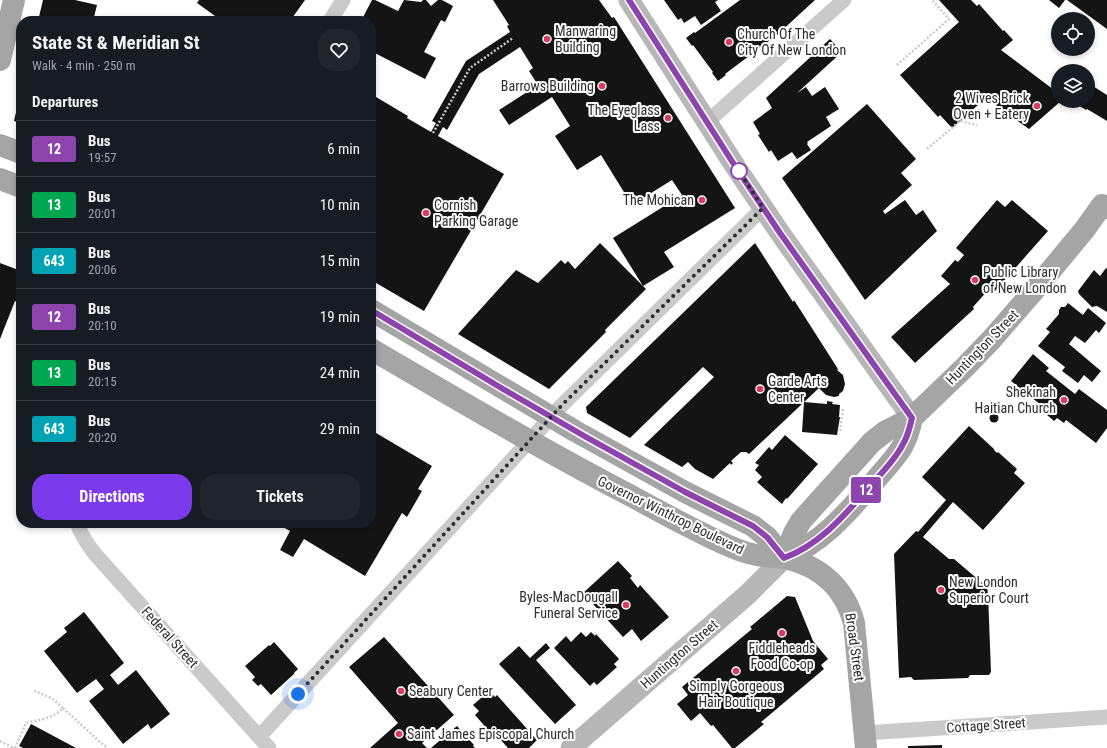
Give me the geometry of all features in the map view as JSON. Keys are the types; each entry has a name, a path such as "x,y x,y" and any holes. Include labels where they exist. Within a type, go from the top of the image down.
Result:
{"main road":[{"path":"0,60 14,0"},
{"path":"0,145 16,151"},
{"path":"0,179 16,185"},
{"name":"Huntington Street","path":"784,558 794,533 801,521 847,469 877,437 895,425 912,418 965,367 1015,313 1105,203"},
{"name":"Governor Winthrop Boulevard","path":"376,313 551,417 685,492 753,526 767,537 784,558"},
{"name":"Governor Winthrop Boulevard","path":"376,352 529,441 646,505 728,546 748,553 784,558"},
{"name":"Huntington Street","path":"784,558 815,542 837,523 897,455 907,435 912,418"},
{"name":"Broad Street","path":"784,558 807,567 828,579 840,591 849,606 856,634 865,740"}],"street":[{"path":"333,16 343,0"},
{"path":"629,0 763,208 912,418"},
{"path":"707,122 844,0"},
{"path":"259,737 586,380 763,208"},
{"name":"Federal Street","path":"79,528 95,554 269,748"},
{"name":"Huntington Street","path":"571,748 748,594 784,558"},
{"name":"Cottage Street","path":"865,740 1107,717"}],"path":[{"path":"897,65 949,18 932,0"},
{"path":"433,133 470,68 513,38"},
{"path":"927,149 960,121 977,125"},
{"path":"840,431 843,409"},
{"path":"33,690 53,699 108,748"},
{"path":"0,741 15,748 26,722 48,717 59,712 63,708"}],"building":[{"path":"43,0 75,0 97,5 94,16 39,16"},
{"path":"199,0 305,0 294,16 215,16 197,3"},
{"path":"372,0 398,11 404,0 421,2 426,0 431,6 438,0 442,0 453,6 445,22 441,20 424,52 436,58 425,79 376,54 376,16 364,16"},
{"path":"493,0 599,0 612,18 614,17 735,208 664,252 674,267 643,286 613,238 682,195 672,180 632,205 601,155 577,170 555,136 570,126 552,97 509,125 499,110 538,85 529,71 533,68 520,47 479,74 447,130 443,127 438,136 504,174 424,311 376,283 376,97 431,132 436,123 432,121 466,61 510,32 507,26 509,25"},
{"path":"664,0 718,0 715,2 721,11 701,25 695,16 684,23 681,18 678,20"},
{"name":"Church Of The City Of New London","path":"740,0 815,0 777,35 725,74 726,75 718,81 693,45 692,46 686,38"},
{"path":"939,0 971,0 977,6 979,4 1013,40 1001,50 1051,88 1051,108 1053,108 1029,129 986,98 952,128 940,115 938,117 900,75 959,22"},
{"path":"1049,0 1065,0 1059,8"},
{"path":"1067,0 1107,0 1107,29 1095,20 1095,12 1084,12"},
{"path":"830,39 842,52 797,93 806,87 812,96 825,87 839,109 826,117 831,126 807,142 811,150 797,159 792,152 778,161 771,150 769,152 758,135 760,134 753,122 772,108 766,98"},
{"path":"1095,87 1107,95 1107,121 1087,109 1083,108 1095,108"},
{"path":"867,104 916,159 901,173 912,185 883,211 885,214 905,200 916,215 923,210 937,231 865,300 782,178"},
{"name":"Public Library of New London","path":"997,200 1005,207 1012,200 1048,231 994,292 990,288 973,307 974,309 915,363 891,337 950,284 941,276 955,260 958,262 964,255 956,248"},
{"path":"600,243 646,289 605,330 606,332 549,389 458,334 516,270 538,283 561,260 565,264 568,261 575,269"},
{"path":"755,243 793,302 794,300 838,369 837,370 843,375 845,384 843,391 839,394 839,396 834,397 826,395 819,388 749,454 746,452 741,452 731,461 733,463 731,465 730,463 713,479 695,469 688,462 682,467 644,445 714,377 703,367 630,438 587,413 586,407"},
{"path":"0,263 16,269 16,302 0,339"},
{"path":"1106,268 1107,312 1097,306 1092,307 1079,294 1078,291 1094,270 1100,276"},
{"path":"1068,303 1083,315 1088,308 1106,323 1099,333 1096,330 1085,343 1075,336 1069,344 1101,371 1092,382 1084,375 1078,383 1062,371 1065,367 1038,346 1050,332 1046,329 1059,314 1061,307 1065,307"},
{"name":"Shekinah Haitian Church","path":"1033,354 1049,368 1046,371 1075,394 1079,389 1107,410 1107,428 1096,443 1066,420 1064,423 1057,418 1054,421 1039,408 1041,405 1011,381"},
{"path":"827,401 833,402 832,404 840,405 837,435 802,432 804,402 827,404"},
{"path":"994,413 999,418 994,423 989,418"},
{"name":"New London Superior Court","path":"969,426 997,453 998,452 1017,469 1014,473 1025,483 983,530 953,502 923,537 949,559 954,559 987,587 991,672 989,675 970,675 968,678 914,680 911,677 899,678 894,554 916,531 918,532 946,500 922,477"},
{"path":"376,433 432,466 418,489 422,491 407,517 402,513 365,576 304,539 293,557 280,550 290,531 285,528 376,528"},
{"path":"785,435 818,464 782,504 757,482 762,477 755,470 759,465 755,463 769,447 772,450"},
{"path":"618,561 632,576 630,578 638,588 640,585 669,617 641,641 632,629 623,637 583,593"},
{"path":"787,596 795,597 813,641 828,659 821,665 824,669 761,722 764,724 735,748 732,748 713,725 711,726 700,713 691,721 677,704 688,695 682,687 752,629 750,627"},
{"path":"84,612 124,663 110,675 118,685 136,670 170,714 151,729 148,724 123,744 89,701 104,689 96,679 77,693 44,651 67,632 64,628"},
{"path":"581,632 586,637 591,632 595,636 596,634 619,659 614,664 617,667 597,685 594,682 590,686 554,648 566,636 571,642"},
{"name":"Seabury Center","path":"384,637 454,715 422,743 427,748 370,748 398,723 349,667"},
{"path":"274,642 298,669 271,695 261,684 258,686 252,680 255,677 245,666"},
{"path":"546,643 550,648 536,660 576,705 555,724 499,664 519,646 530,658"},
{"path":"489,691 495,697 497,695 537,740 529,748 508,748 499,738 497,740 475,715 479,711 473,705"},
{"path":"31,724 76,748 23,748 19,746"},
{"path":"457,726 475,748 431,748"},
{"path":"942,745 942,748 908,748 908,746"}],"bus line":[{"name":"12","path":"376,313 503,389 637,466 753,526 767,537 784,558 815,542 830,530 897,455 903,445 912,418 780,233 735,166 629,0"}],"place":[{"name":"Manwaring Building","path":"547,39"},
{"name":"Church Of The City Of New London","path":"729,42"},
{"name":"Barrows Building","path":"602,86"},
{"name":"2 Wives Brick Oven + Eatery","path":"1037,106"},
{"name":"The Eyeglass Lass","path":"668,118"},
{"name":"The Mohican","path":"702,200"},
{"name":"Cornish Parking Garage","path":"426,213"},
{"name":"Public Library of New London","path":"975,280"},
{"name":"Garde Arts Center","path":"760,389"},
{"name":"Shekinah Haitian Church","path":"1064,400"},
{"name":"New London Superior Court","path":"941,590"},
{"name":"Byles-MacDougall Funeral Service","path":"626,605"},
{"name":"Fiddleheads Food Co-op","path":"782,633"},
{"name":"Simply Gorgeous Hair Boutique","path":"736,671"},
{"name":"Seabury Center","path":"401,691"},
{"name":"Saint James Episcopal Church","path":"399,734"}],"route":[{"path":"298,694 562,405 763,208 739,171"}]}
